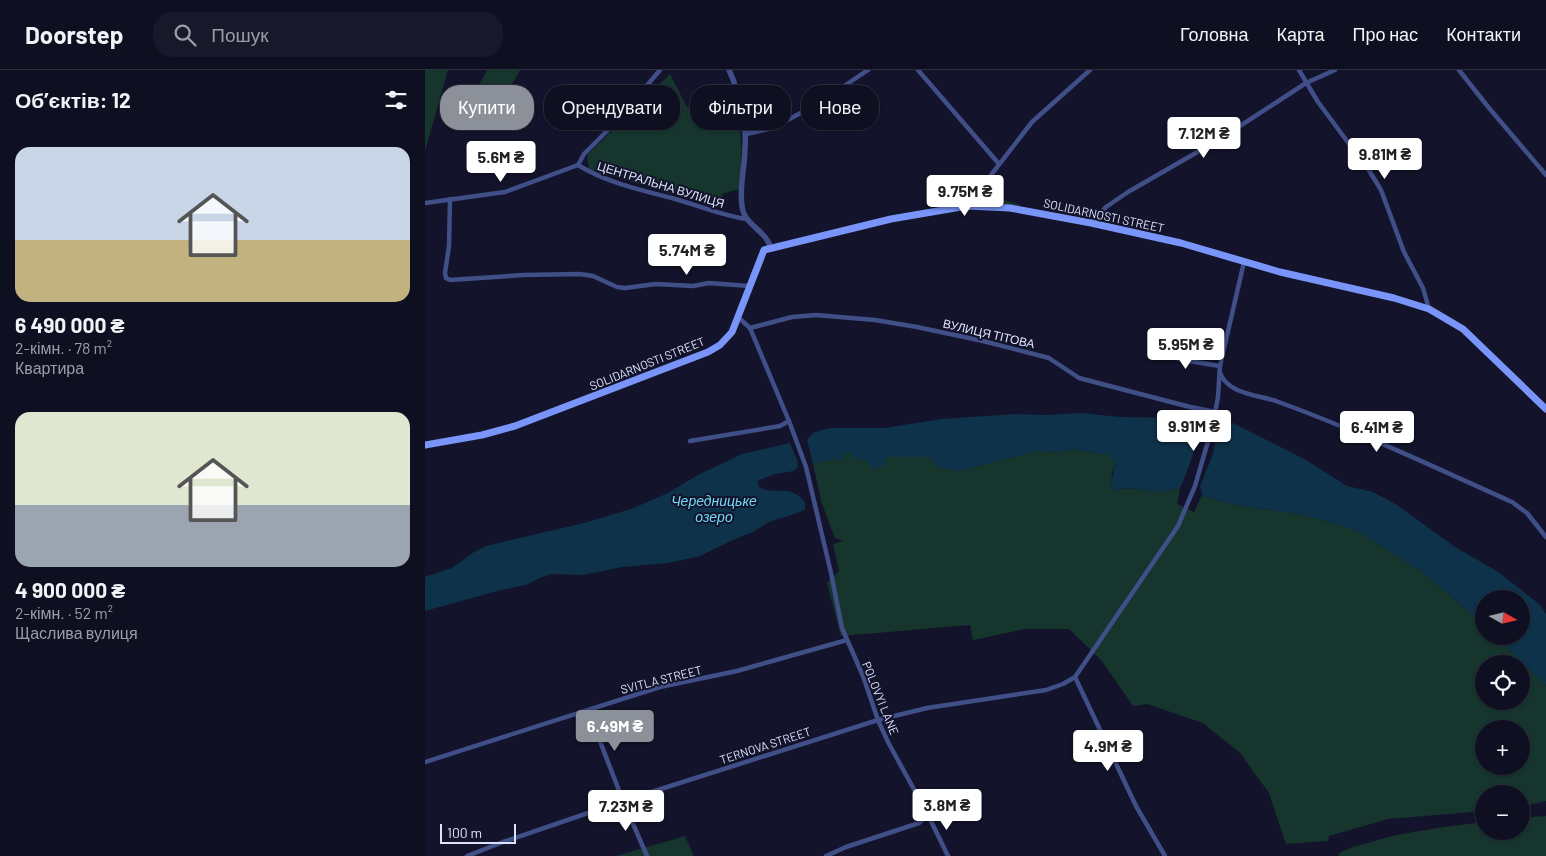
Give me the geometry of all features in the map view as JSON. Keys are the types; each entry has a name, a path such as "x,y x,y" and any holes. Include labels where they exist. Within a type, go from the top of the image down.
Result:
{"main road":[{"name":"SOLIDARNOSTI STREET","path":"425,445 455,441 515,426 690,359 720,345 732,332 739,318 749,286 764,250 891,219 967,206 1010,208 1091,222 1181,243 1319,282 1395,298 1429,309 1463,329 1546,409"}],"street":[{"name":"ЦЕНТРАЛЬНА ВУЛИЦЯ","path":"660,70 617,121 584,154 578,165 591,173 617,182 719,214 746,219 742,206 745,134 740,98 729,70"},
{"path":"745,134 773,128 819,103 868,70"},
{"path":"918,70 999,164"},
{"path":"967,206 1032,122 1090,70"},
{"path":"1299,70 1318,102 1370,172 1381,190 1404,252 1423,288 1429,309"},
{"path":"1091,222 1105,207 1128,192 1220,139 1306,83 1335,70"},
{"path":"1459,70 1546,174"},
{"path":"425,203 505,192 578,165"},
{"path":"450,199 449,246 445,273 446,278 450,280 524,275 579,274 593,276 617,287 625,288 656,284 693,286 709,283 749,286"},
{"path":"746,219 763,233 771,248"},
{"path":"1165,856 1136,806 1075,677 1178,526 1195,486 1215,412 1220,366 1244,262"},
{"name":"ВУЛИЦЯ ТІТОВА","path":"750,328 792,317 816,315 875,320 936,331 983,340 1049,358 1079,378 1095,383 1215,412"},
{"path":"739,318 750,328"},
{"name":"POLOVYI LANE","path":"750,328 806,466 840,620 847,640 863,676 878,720 949,856"},
{"path":"1156,353 1220,366"},
{"path":"1220,372 1224,382 1234,388 1276,401 1340,426 1512,502 1527,513 1546,537"},
{"path":"689,441 780,426 789,421"},
{"name":"SVITLA STREET","path":"425,762 660,687 737,671 847,640"},
{"name":"TERNOVA STREET","path":"467,856 623,801 878,720 927,708 1046,690 1075,677"},
{"path":"588,710 623,801 647,856"},
{"path":"826,856 846,847 919,824 928,815"}],"green space":[{"path":"425,70 448,70 444,85 440,85 440,98 425,151"},
{"path":"487,70 520,70 512,85 479,85"},
{"path":"670,74 676,85 659,85"},
{"path":"680,93 687,107 690,106 690,130 740,130 741,165 739,189 722,194 720,208 589,169 587,155 613,130 680,130"},
{"path":"988,182 1004,200 1020,205 1019,207 976,203 979,194 983,192 988,194 991,191 986,185"},
{"path":"1073,449 1110,455 1115,463 1111,490 1128,488 1163,492 1180,488 1177,504 1194,512 1202,495 1235,505 1300,514 1344,526 1361,533 1421,571 1475,616 1475,645 1505,645 1515,655 1475,655 1475,710 1530,710 1530,670 1546,686 1546,801 1530,805 1530,785 1475,785 1475,812 1388,819 1329,836 1328,841 1286,844 1269,793 1240,753 1203,723 1147,704 1133,706 1102,661 1069,629 1025,629 973,640 970,625 841,636 827,583 839,571 833,544 843,541 835,538 822,504 813,464 833,458 843,460 842,455 851,452 886,457 930,457 959,471 1037,451 1063,452"},
{"path":"1546,816 1546,856 1340,856 1338,854 1352,847 1396,835 1475,823 1475,840 1530,840 1530,817"},
{"path":"685,836 694,856 616,856"}],"water":[{"path":"1081,413 1120,417 1183,418 1196,421 1195,446 1180,488 1163,492 1128,488 1110,490 1115,463 1110,455 1073,449 1063,452 1037,451 959,471 937,467 930,457 887,457 884,465 872,470 866,459 856,460 851,452 842,455 844,461 833,459 813,464 807,440 813,433 831,428 885,428 941,419 1016,414"},
{"path":"1225,419 1306,460 1347,486 1373,492 1397,505 1455,547 1497,571 1521,590 1475,590 1475,616 1421,571 1361,533 1344,526 1300,514 1235,505 1202,495 1200,486 1213,454 1217,429"},
{"name":"Чередницьке озеро","path":"790,443 798,466 794,471 775,474 757,481 759,487 788,491 799,496 805,502 805,509 800,512 769,522 753,532 700,556 668,563 622,567 583,575 551,574 526,585 425,611 425,577 452,568 486,546 584,523 631,509 668,493 698,475 742,454"},
{"path":"1530,597 1539,604 1546,614 1546,686 1530,670 1530,655 1515,655 1505,645 1530,645"}]}
